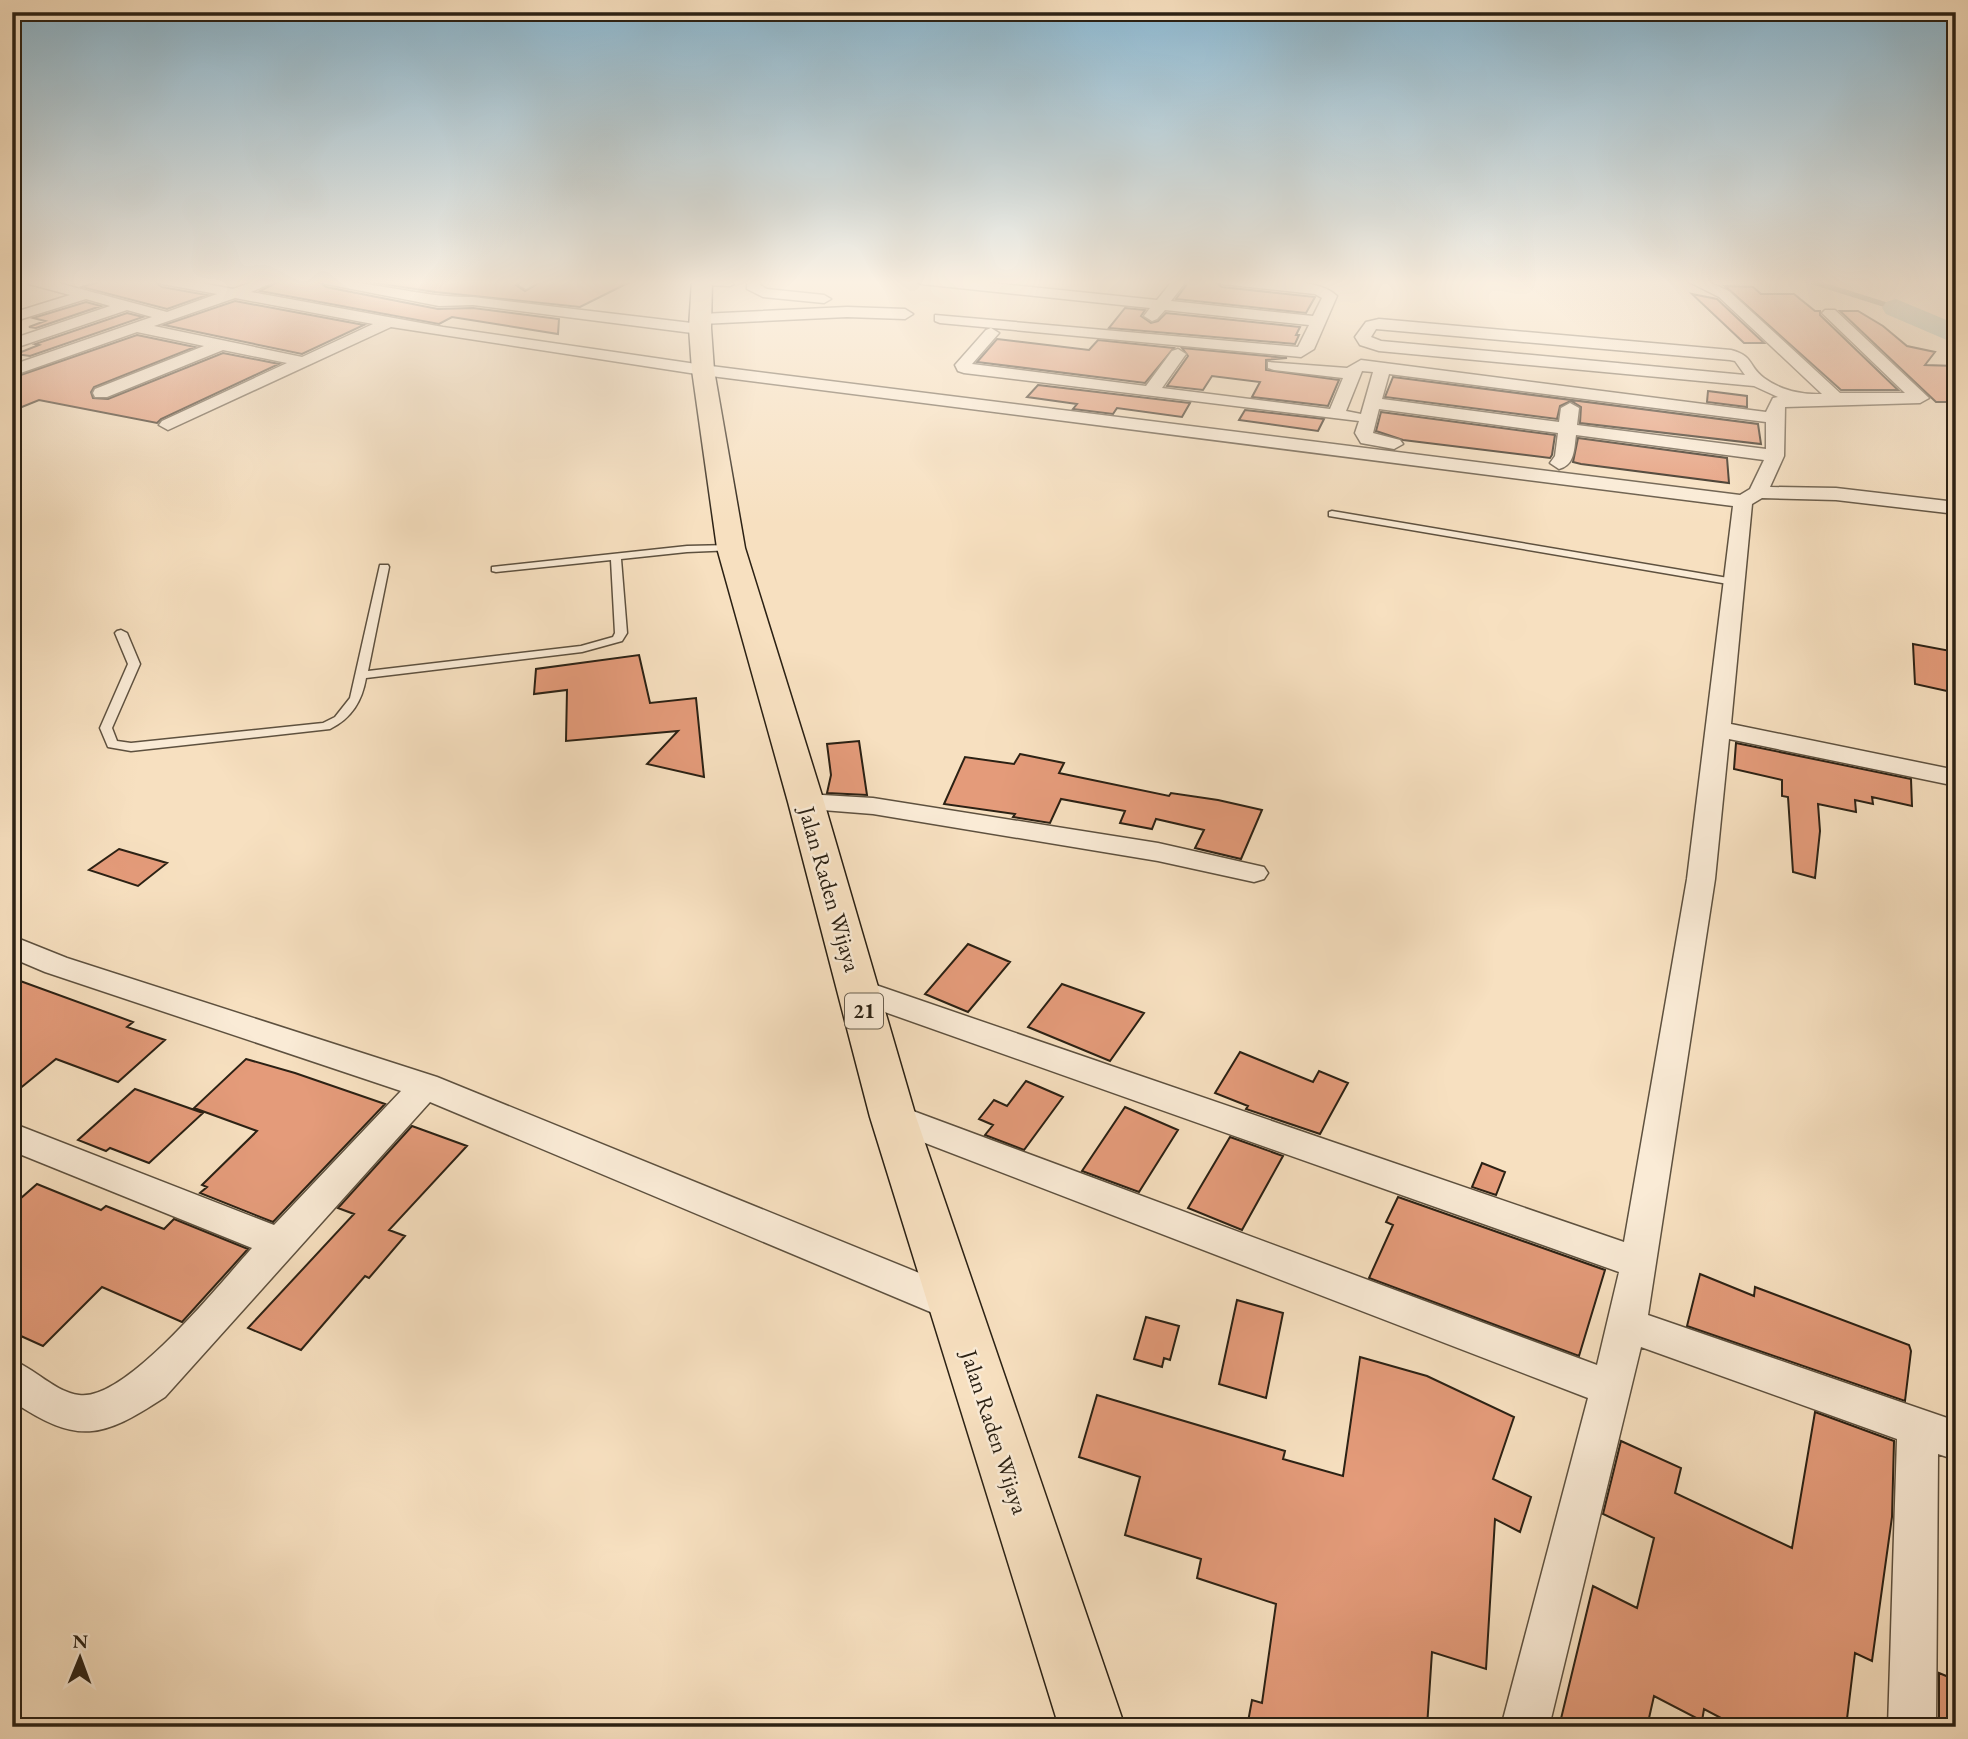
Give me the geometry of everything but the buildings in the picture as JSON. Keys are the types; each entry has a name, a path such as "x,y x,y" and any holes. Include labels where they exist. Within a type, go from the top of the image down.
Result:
{"highway":[{"name":"Jalan Raden Wijaya","path":"712,361 731,548 806,803 893,1117 1092,1727"}],"street":[{"path":"12,370 37,361"},
{"path":"101,393 181,361"},
{"path":"300,361 304,362"},
{"path":"966,361 964,368 1336,415 1371,410 1568,427 1775,456"},
{"path":"1000,361 1741,493"},
{"path":"1150,392 1173,361"},
{"path":"1240,361 1352,374"},
{"path":"1527,361 1757,381 1794,398"},
{"path":"1743,361 1757,381"},
{"path":"1796,361 1836,398"},
{"path":"1525,1727 1627,1325 1639,1263 1701,879 1734,582 1741,493 1775,456 1775,418 1779,402 1794,398 1920,398 1920,394 1884,361"},
{"path":"168,425 304,362"},
{"path":"1336,415 1352,374 1361,365 1775,418"},
{"path":"1381,368 1364,433 1367,439 1536,463 1559,463 1741,493 1836,494 1956,508"},
{"path":"1559,463 1564,457 1572,391"},
{"path":"1718,729 1956,778"},
{"path":"806,803 887,808 1158,852 1254,873"},
{"path":"19,956 56,965 425,1086 953,1304"},
{"path":"859,991 1639,1263"},
{"path":"12,1378 62,1411 83,1416 113,1409 150,1384 425,1086"},
{"path":"893,1117 1610,1388"},
{"path":"12,1136 281,1244"},
{"path":"1627,1325 1937,1434 1912,1727"}],"lane":[{"path":"1332,514 1734,582"},
{"path":"496,569 687,549 731,548"},
{"path":"362,675 582,649 612,643 621,633 616,558"},
{"path":"121,633 134,664 106,728 112,744 144,746 326,726 349,711 356,699 384,567"}]}
